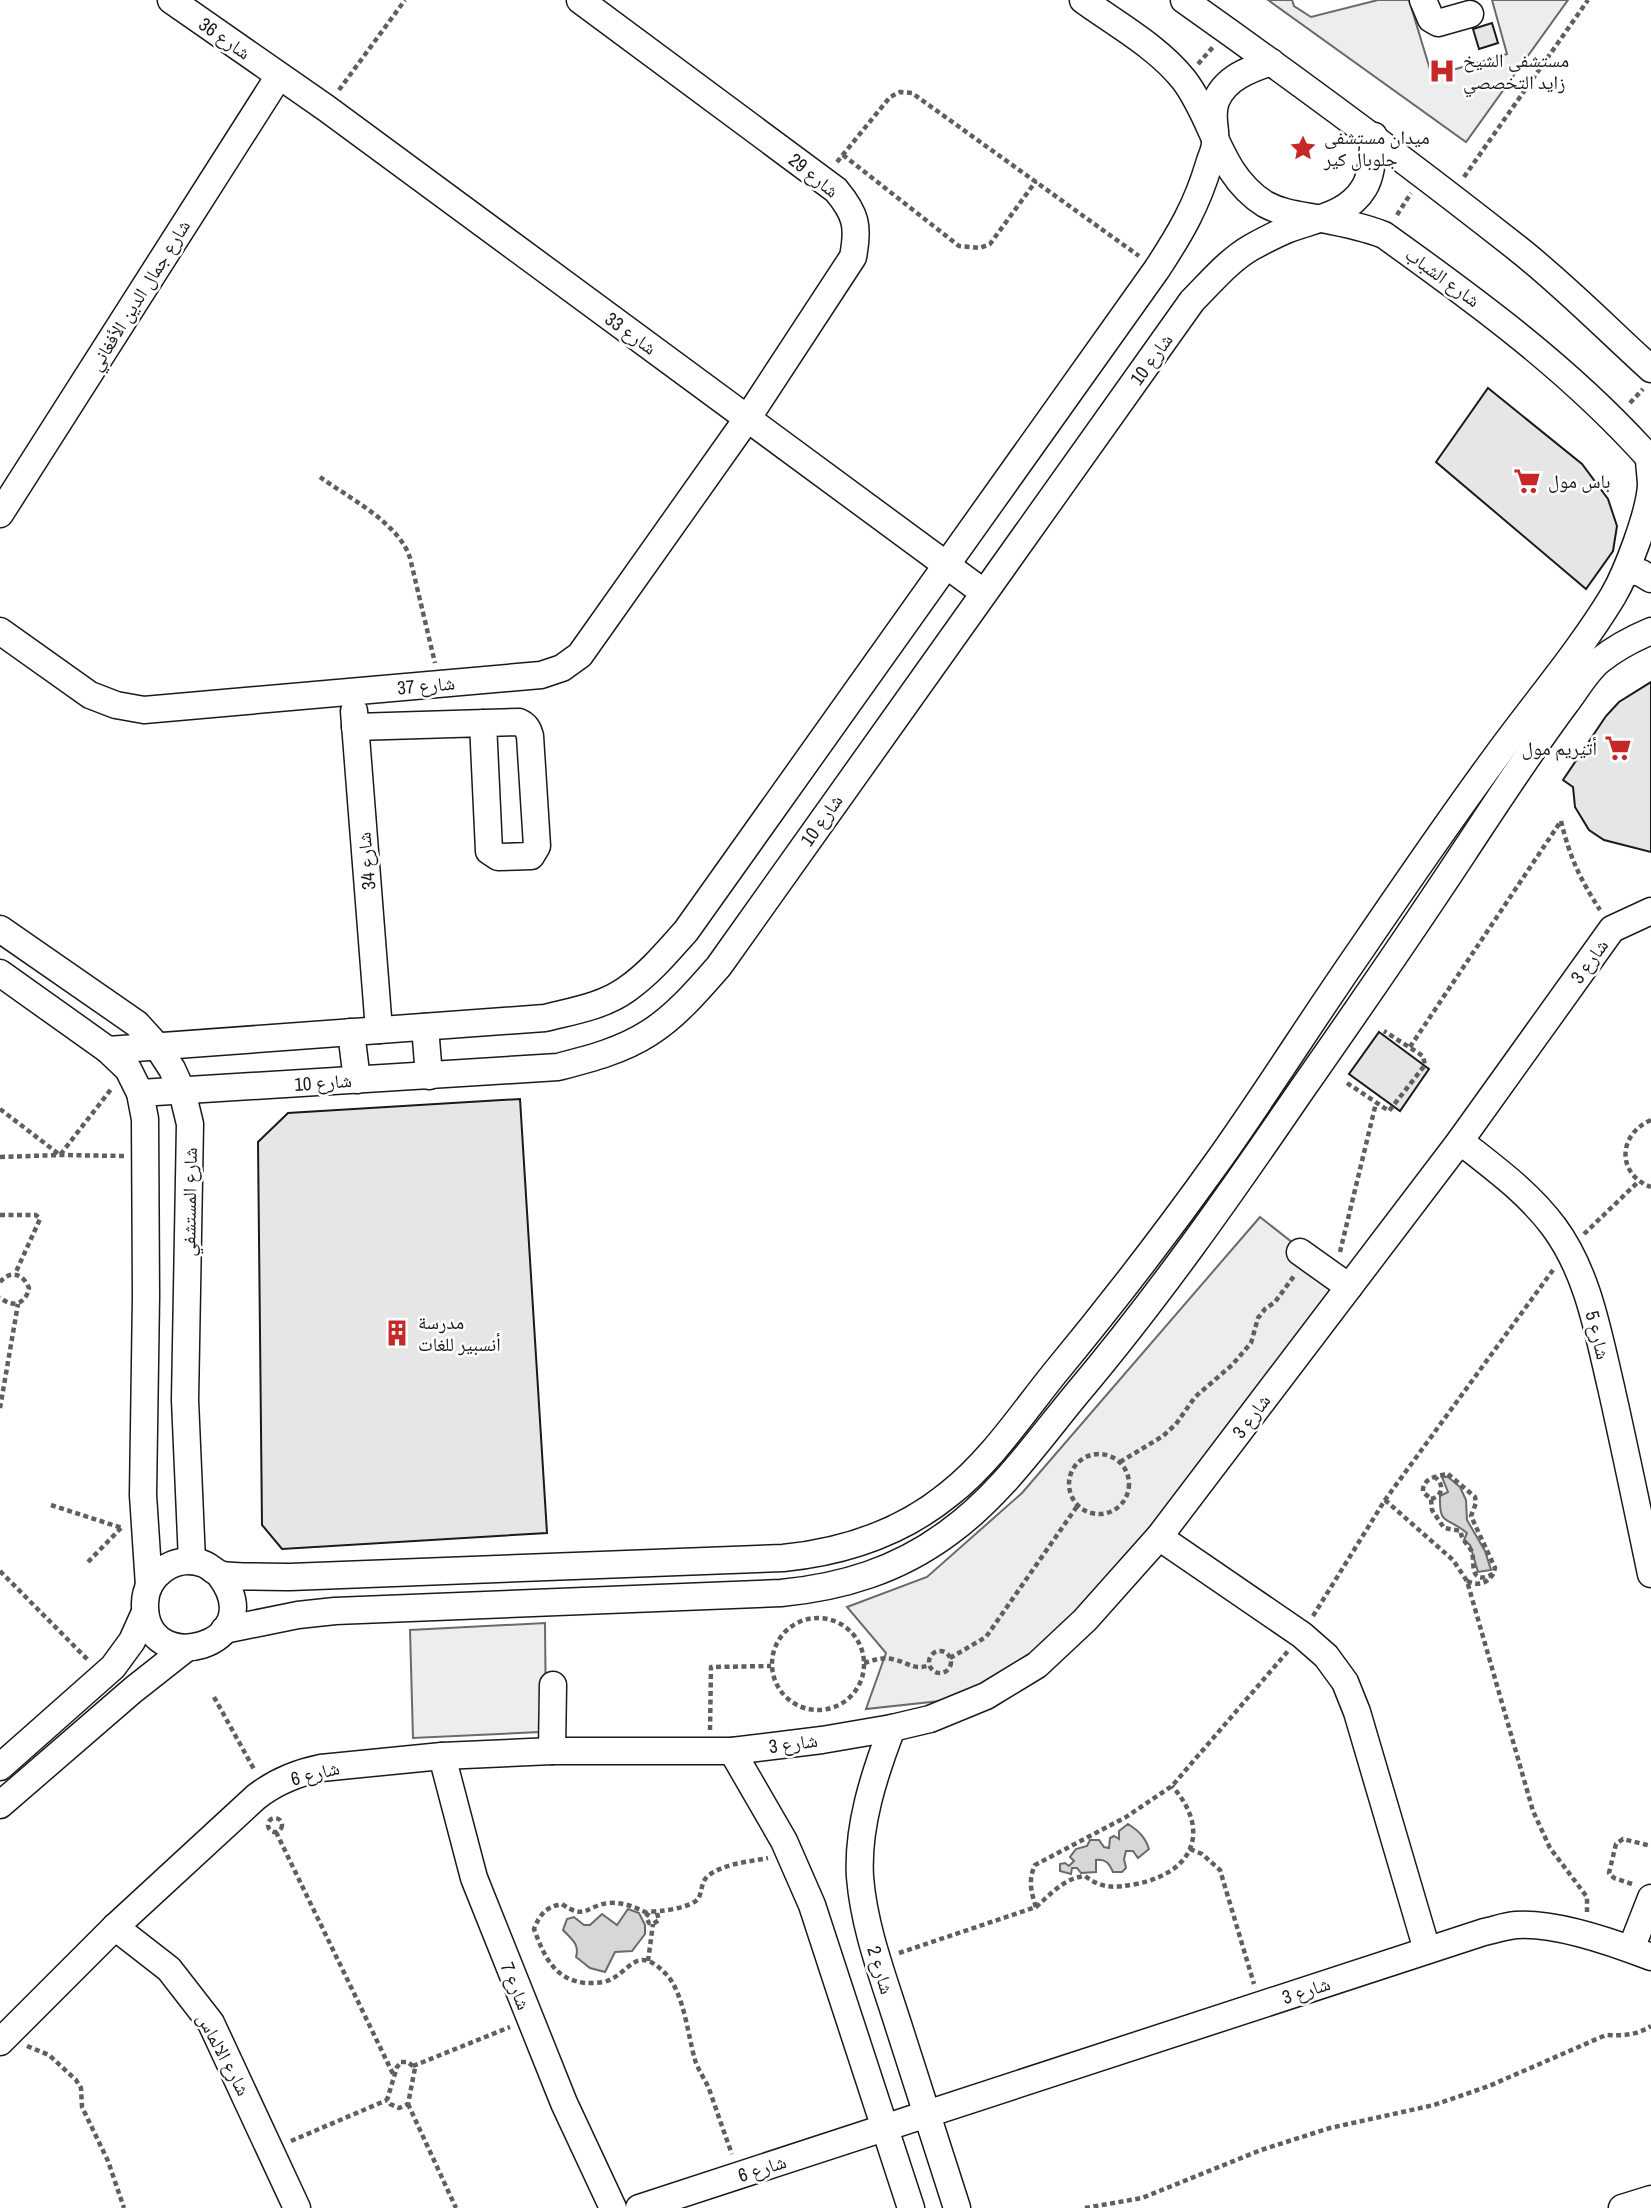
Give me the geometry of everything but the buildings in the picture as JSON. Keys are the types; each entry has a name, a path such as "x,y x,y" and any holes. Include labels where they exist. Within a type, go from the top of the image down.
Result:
{"street":[{"name":"شارع 36","path":"171,0 279,76"},
{"name":"شارع 29","path":"579,0 836,190 851,209 858,233 853,257 747,419"},
{"name":"شارع الشباب","path":"1083,0 1158,54 1183,80 1199,104 1227,166 1244,188 1266,205 1292,215 1319,218 1384,235 1488,310 1614,419 1650,459"},
{"path":"1184,0 1374,136 1450,198 1519,249 1651,369"},
{"path":"1423,0 1434,22 1443,23 1469,14"},
{"path":"108,1050 545,1018 587,1008 626,990 657,963 686,931 1157,269 1188,221 1202,188 1216,141 1212,121 1216,100 1228,83 1246,71 1271,62"},
{"name":"شارع 33","path":"279,76 983,592"},
{"name":"شارع جمال الدين الأفغاني","path":"0,514 279,76"},
{"path":"1319,218 1338,213 1353,202 1365,186 1371,168 1374,136"},
{"name":"شارع 10","path":"140,1093 558,1067 605,1054 649,1033 687,1001 719,966 1192,301 1248,249 1283,231 1319,218"},
{"name":"شارع 37","path":"0,631 90,695 116,705 144,710 541,675 562,668 580,655 747,419"},
{"path":"225,1630 298,1615 335,1611 817,1590 888,1569 930,1546 979,1508 1118,1345 1243,1176 1387,968 1517,771 1579,647 1626,570 1651,488 1650,459"},
{"path":"1626,570 1641,573 1651,579"},
{"path":"219,1574 327,1576 783,1558 843,1549 889,1532 921,1515 951,1493 978,1468 1093,1327 1219,1159 1382,919 1545,711 1596,663 1625,642 1651,631"},
{"name":"شارع 34","path":"352,692 379,1030"},
{"path":"355,727 483,723 519,722 527,727 537,846 531,856 498,857 489,851 483,723"},
{"name":"شارع 3","path":"721,1752 892,1728 930,1719 986,1696 1037,1665 1085,1620 1159,1537 1341,1282 1460,1141 1612,929 1651,911"},
{"name":"شارع المستشفي","path":"0,929 136,1024 157,1046 182,1091 190,1124 185,1400 192,1561"},
{"path":"0,973 108,1050 128,1069 140,1093 145,1119 146,1296 143,1431 134,1531 149,1586"},
{"path":"425,1027 429,1076"},
{"path":"351,1032 357,1080"},
{"name":"شارع 5","path":"1460,1141 1530,1197 1556,1229 1577,1266 1591,1305 1626,1451 1651,1574"},
{"path":"1219,1159 1243,1176"},
{"path":"1303,1255 1341,1282"},
{"path":"1159,1537 1301,1635 1326,1656 1345,1682 1357,1712 1427,1951"},
{"path":"0,1767 113,1667 132,1641 145,1612 149,1586 162,1570 171,1564 192,1561 211,1567 227,1583 231,1595 230,1619 225,1630 208,1644 185,1648 163,1641 155,1633 145,1612"},
{"path":"0,1805 185,1648"},
{"path":"552,1751 553,1685"},
{"name":"شارع 2","path":"892,1728 875,1776 862,1838 860,1875 864,1910 877,1961 957,2208"},
{"name":"شارع 6","path":"3,2040 115,1927 265,1790 302,1772 442,1756 552,1751 721,1752"},
{"path":"721,1752 768,1811 812,1905 911,2208"},
{"name":"شارع 7","path":"442,1756 474,1878 564,2103 613,2208"},
{"path":"1641,1953 1645,1892"},
{"name":"شارع 3","path":"885,2128 1514,1925 1537,1925 1641,1953"},
{"name":"شارع الالماس","path":"115,1927 169,1969 211,2023 297,2208"},
{"name":"شارع 6","path":"639,2208 885,2128"},
{"path":"1622,2208 1651,2199"}],"path":[{"path":"326,108 405,0"},
{"path":"1450,198 1588,0"},
{"path":"1183,80 1228,31"},
{"path":"822,180 890,97 900,92 912,93 1157,269"},
{"path":"843,155 959,246 969,248 990,244 1036,181"},
{"path":"1384,235 1423,174"},
{"path":"1614,419 1651,381"},
{"path":"320,477 393,529 407,550 440,684"},
{"path":"1410,1047 1561,821 1578,873 1612,929"},
{"path":"1347,1083 1387,1110 1391,1109 1425,1065 1423,1056 1384,1031"},
{"path":"60,1155 128,1069"},
{"path":"1341,1282 1376,1103"},
{"path":"0,1109 60,1155"},
{"path":"1651,1120 1633,1131 1628,1141 1627,1163 1639,1181 1651,1187"},
{"path":"0,1157 146,1157"},
{"path":"1035,1907 1031,1892 1031,1875 1035,1865 1126,1817 1172,1786 1301,1635 1385,1500 1567,1250 1639,1181"},
{"path":"0,1214 36,1215 40,1219 15,1274"},
{"path":"1120,1462 1163,1437 1195,1397 1232,1365 1251,1343 1258,1318 1265,1308 1275,1302 1303,1255"},
{"path":"0,1282 15,1274 22,1276 29,1287 24,1300 18,1304 5,1302 0,1297"},
{"path":"0,1408 18,1304"},
{"path":"1091,1455 1111,1456 1120,1462 1129,1480 1124,1501 1116,1508 1097,1514 1078,1505 1069,1487 1074,1467 1091,1455"},
{"path":"1466,1581 1472,1584 1484,1583 1493,1574 1495,1568 1471,1516 1476,1503 1473,1494 1451,1475 1426,1480 1423,1485 1424,1494 1430,1499 1432,1510 1444,1528 1461,1531 1462,1538 1472,1552 1471,1565 1474,1572 1487,1577 1493,1574"},
{"path":"1430,1499 1437,1496 1441,1490 1441,1483 1436,1478"},
{"path":"1385,1500 1453,1560 1466,1581 1533,1811 1550,1849 1587,1897 1588,1906 1582,1922 1568,1932"},
{"path":"51,1505 134,1531"},
{"path":"950,1658 986,1637 1078,1505"},
{"path":"88,1562 134,1531"},
{"path":"0,1571 104,1676"},
{"path":"810,1618 823,1618 847,1628 862,1650 864,1663 863,1675 852,1697 831,1709 818,1711 807,1710 786,1698 778,1689 771,1666 778,1640 786,1630 810,1618"},
{"path":"936,1651 947,1653 950,1658 948,1669 944,1672 938,1672 930,1665 929,1659 936,1651"},
{"path":"864,1663 880,1658 894,1659 918,1669 930,1665"},
{"path":"721,1752 711,1667 771,1666"},
{"path":"214,1697 265,1790"},
{"path":"877,1961 1035,1907 1064,1882 1074,1877 1085,1876 1095,1884 1115,1888 1160,1877 1183,1863 1190,1849 1193,1832 1183,1799 1172,1786"},
{"path":"276,1832 394,2076"},
{"path":"1645,1892 1614,1878 1609,1873 1609,1867 1616,1844 1620,1840 1626,1839 1651,1846"},
{"path":"1190,1849 1202,1854 1220,1870 1261,2005"},
{"path":"740,2175 707,2085 695,2061 691,2034 682,2005 667,1975 648,1961 634,1961 607,1981 588,1983 566,1980 550,1962 534,1929 540,1916 551,1906 562,1904 582,1913 612,1902 647,1913 657,1913 692,1903 698,1899 703,1881 725,1867 790,1854"},
{"path":"647,1913 646,1921 653,1924"},
{"path":"648,1961 653,1924 659,1920 657,1913"},
{"path":"413,2066 529,2019"},
{"path":"1085,2208 1142,2198 1261,2150 1329,2128 1434,2105 1489,2086 1606,2035 1625,2036 1651,2026"},
{"path":"3,2040 48,2055 76,2080 81,2088 82,2108 108,2161 124,2208"},
{"path":"387,2100 397,2067 408,2062 415,2068 408,2104 456,2208"},
{"path":"271,2149 387,2100"},
{"path":"387,2100 399,2108 408,2104"}],"shaded area":[{"name":"مستشفى الشيخ زايد التخصصي","path":"1268,0 1292,0 1294,6 1311,17 1378,0 1409,0 1432,76 1507,54 1492,0 1568,0 1466,142"},
{"path":"1260,1217 1349,1287 1159,1537 986,1696 866,1709 886,1653 847,1607 927,1577 1022,1493"},
{"path":"1442,1477 1448,1477 1460,1487 1466,1500 1467,1520 1485,1551 1491,1570 1478,1572 1470,1545 1464,1540 1467,1533 1443,1517 1440,1496 1448,1492"},
{"path":"545,1623 546,1727 540,1732 413,1738 410,1630"},
{"path":"1128,1824 1141,1835 1149,1849 1138,1858 1133,1851 1126,1851 1126,1868 1122,1872 1113,1872 1107,1862 1102,1860 1096,1860 1096,1872 1081,1873 1077,1868 1072,1868 1071,1874 1060,1871 1060,1864 1069,1866 1074,1861 1070,1857 1076,1849 1087,1846 1090,1840 1099,1840 1104,1847 1109,1848 1110,1838 1114,1836 1119,1839 1119,1831"},
{"path":"628,1909 639,1913 645,1925 645,1934 632,1951 615,1952 605,1972 590,1968 576,1957 576,1945 563,1930 567,1919 574,1917 584,1925 590,1925 602,1914 617,1925"}],"place":[{"name":"مستشفى الشيخ زايد التخصصي","path":"1442,71"},
{"name":"ميدان مستشفى جلوبال كير","path":"1303,148"},
{"name":"باس مول","path":"1527,481"},
{"name":"أتيريم مول","path":"1618,748"},
{"name":"مدرسة أنسبير للغات","path":"397,1333"}]}
